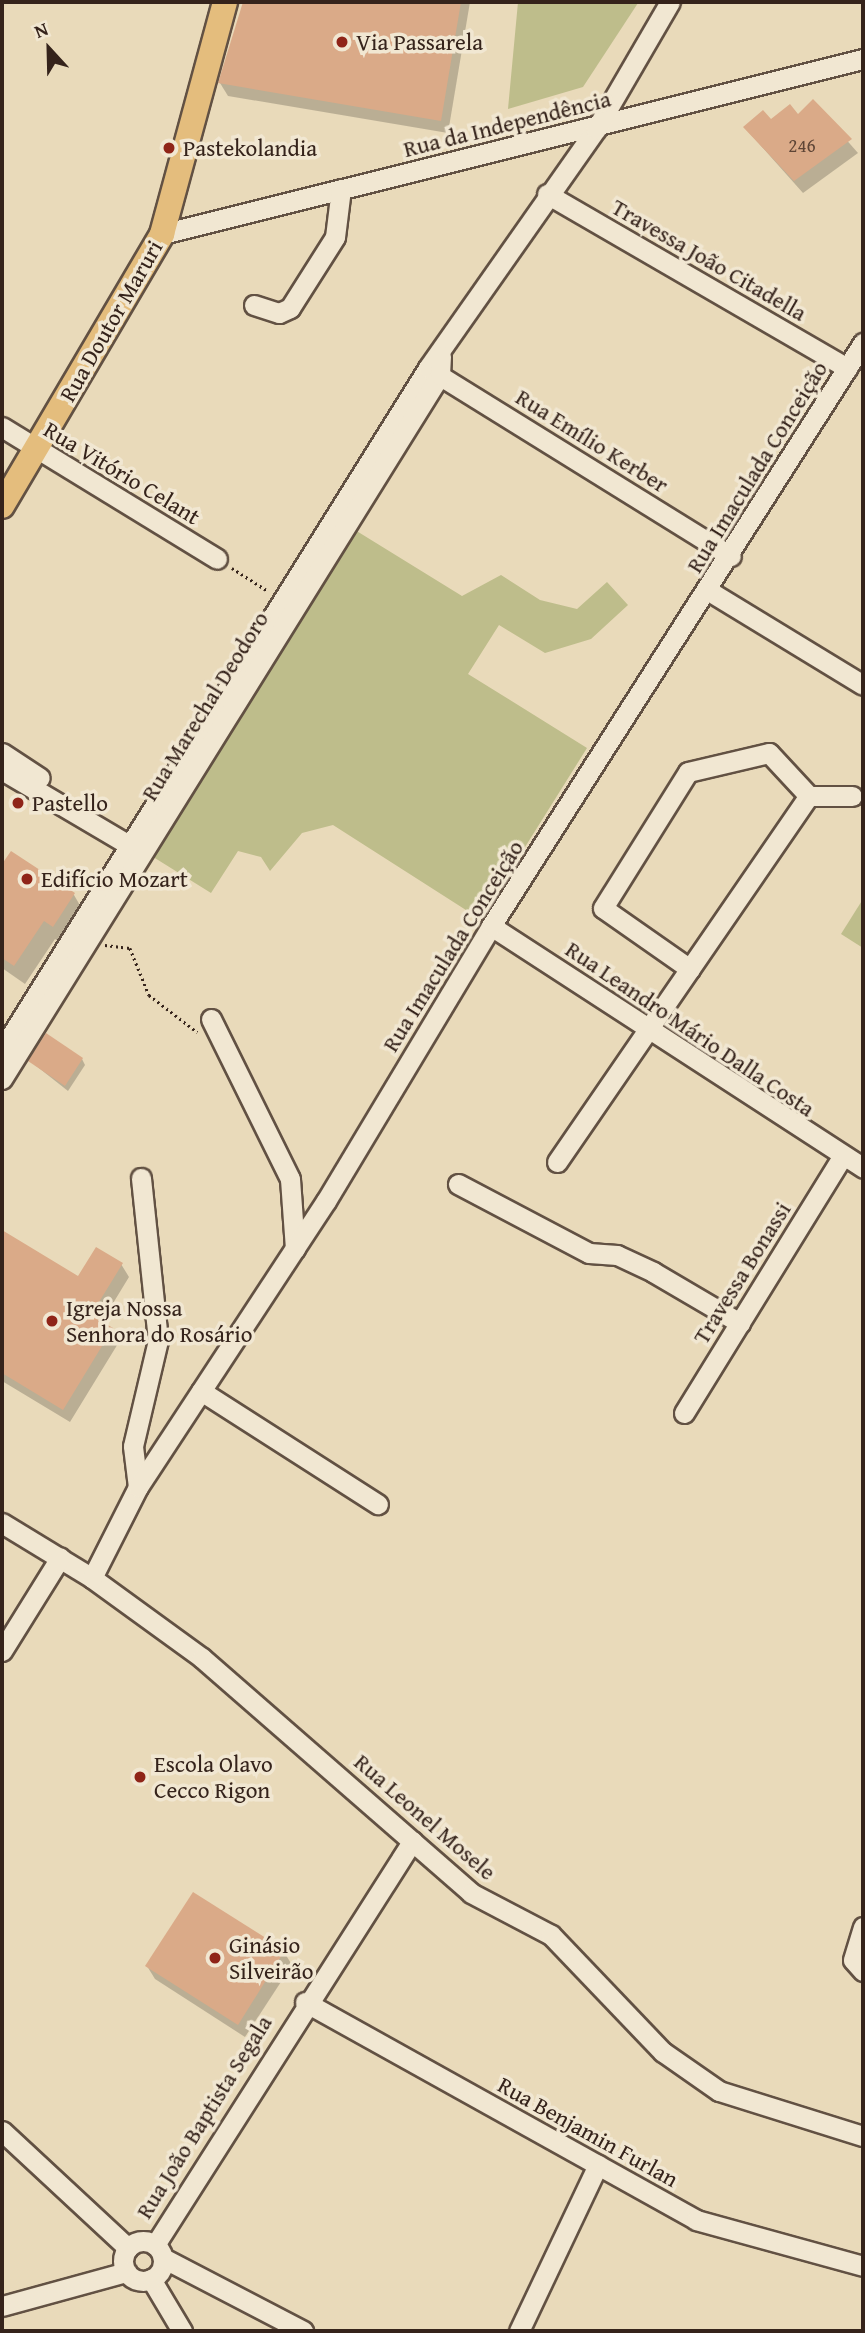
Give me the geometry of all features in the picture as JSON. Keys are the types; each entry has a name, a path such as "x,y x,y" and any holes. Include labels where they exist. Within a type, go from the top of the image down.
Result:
{"main road":[{"name":"Rua Doutor Maruri","path":"2,506 162,233 225,2"}],"street":[{"name":"Rua Marechal Deodoro","path":"2,1079 80,956 129,845 547,194 596,129 666,2"},
{"name":"Rua da Independência","path":"162,233 596,129 863,58"},
{"path":"254,305 279,313 290,309 335,237 341,189"},
{"name":"Travessa João Citadella","path":"547,194 847,369"},
{"name":"Rua Imaculada Conceição","path":"92,1578 138,1488 295,1249 491,926 709,591 863,343"},
{"name":"Rua Marechal Deodoro","path":"2,1051 281,599 436,367"},
{"name":"Rua Emílio Kerber","path":"436,367 731,556"},
{"name":"Rua Vitório Celant","path":"2,427 36,451 217,559"},
{"path":"709,591 863,685"},
{"path":"2,753 108,822 129,845"},
{"path":"690,969 603,908 688,772 769,753 809,796 852,796"},
{"path":"2,770 129,845"},
{"path":"557,1162 809,796"},
{"name":"Rua Leandro Mário Dalla Costa","path":"491,926 841,1158 863,1168"},
{"path":"211,1019 290,1179 295,1249"},
{"name":"Travessa Bonassi","path":"684,1413 841,1158"},
{"path":"138,1488 133,1446 158,1340 141,1178"},
{"path":"458,1184 589,1253 617,1255 653,1272 740,1323"},
{"path":"201,1391 378,1504"},
{"name":"Rua Leonel Mosele","path":"2,1523 92,1578 202,1658 471,1893 551,1935 663,2052 719,2091 863,2136"},
{"path":"2,1651 60,1558"},
{"name":"Rua João Baptista Segala","path":"151,2279 159,2251 305,2002 412,1841"},
{"path":"863,1927 853,1960 863,1971"},
{"name":"Rua Benjamin Furlan","path":"305,2002 696,2220 863,2266"},
{"path":"2,2131 128,2248"},
{"path":"519,2331 598,2165"},
{"path":"128,2248 138,2242 159,2251 303,2331"},
{"path":"126,2272 128,2248"},
{"path":"2,2306 126,2272 151,2279 182,2331"}],"path":[{"path":"217,559 281,599"},
{"path":"80,956 103,945 130,948 149,995 224,1048"}],"shaded area":[{"path":"518,2 638,3 583,87 508,109"},
{"path":"355,530 462,596 501,575 540,600 577,609 607,582 628,605 591,639 545,653 499,625 468,674 587,748 480,919 333,825 302,833 270,871 261,857 238,851 211,893 150,855"},
{"path":"863,899 863,948 841,934"}],"building":[{"name":"Via Passarela","path":"243,2 461,2 441,121 218,83"},
{"path":"813,99 852,139 794,181 743,127 763,110 771,119 790,104 798,114"},
{"name":"Edifício Mozart","path":"11,851 75,893 53,927 44,921 14,966 2,958 2,864"},
{"path":"46,1033 83,1058 65,1086 28,1061"},
{"name":"Igreja Nossa Senhora do Rosário","path":"2,1230 78,1276 96,1247 123,1263 91,1315 113,1328 63,1410 2,1373"},
{"name":"Ginásio Silveirão","path":"193,1892 285,1950 238,2025 145,1966"}],"place":[{"name":"Via Passarela","path":"342,42"},
{"name":"Pastekolandia","path":"169,148"},
{"name":"Pastello","path":"18,803"},
{"name":"Edifício Mozart","path":"27,879"},
{"name":"Igreja Nossa Senhora do Rosário","path":"52,1321"},
{"name":"Escola Olavo Cecco Rigon","path":"140,1777"},
{"name":"Ginásio Silveirão","path":"215,1958"}]}
